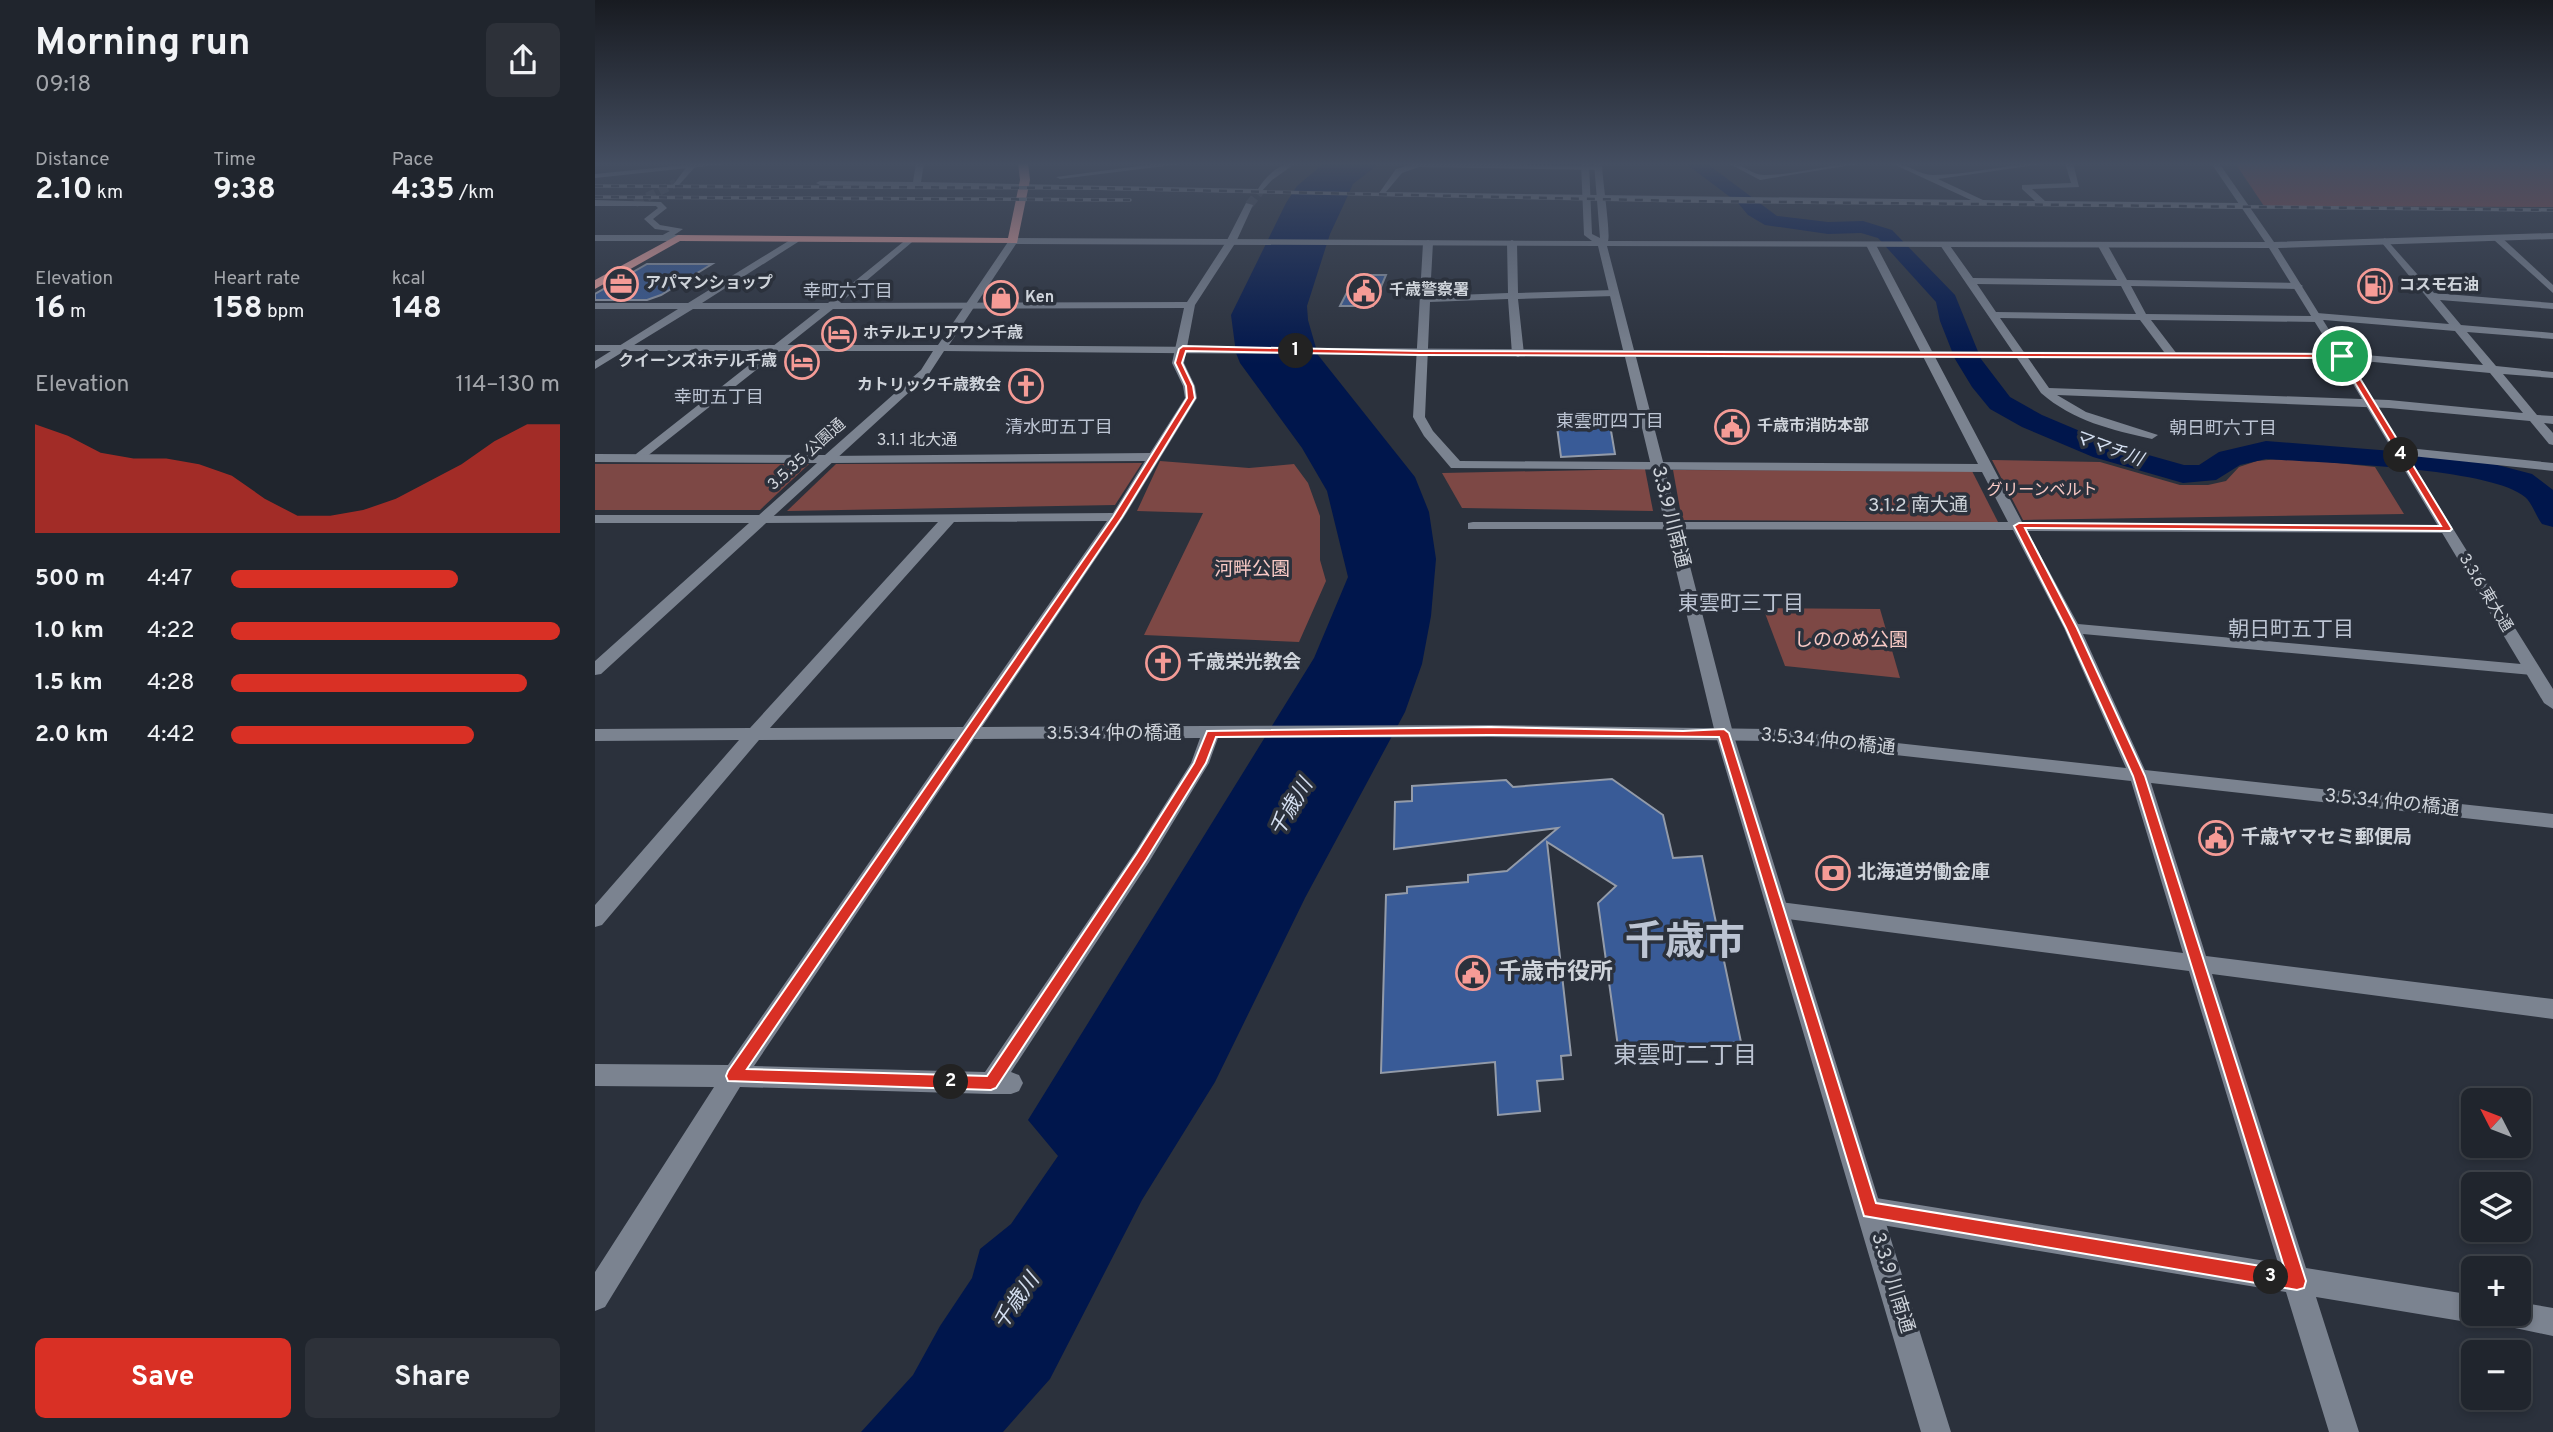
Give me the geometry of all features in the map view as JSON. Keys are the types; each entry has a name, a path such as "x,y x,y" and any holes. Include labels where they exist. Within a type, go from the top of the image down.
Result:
{"highway":[{"path":"595,285 678,238 1013,241 1015,230"}],"street":[{"path":"664,238 678,230"},
{"path":"595,1297 734,1076 1156,457 1191,398 1189,386 1178,363 1190,305 1236,242 1240,230"},
{"path":"1587,230 1588,235 1602,243"},
{"path":"1602,243 1606,235 1605,230"},
{"name":"3.3.6 東大通","path":"2260,230 2318,317 2553,703"},
{"path":"1013,241 2103,246 2272,245 2551,237"},
{"path":"595,238 678,238"},
{"path":"2497,238 2553,290"},
{"path":"595,366 795,240"},
{"path":"641,457 908,241"},
{"name":"3.5.35 公園通","path":"595,670 925,372 1013,241"},
{"path":"2385,241 2553,441"},
{"path":"1420,353 1427,243"},
{"path":"1512,243 1518,354"},
{"name":"3.3.9 川南通","path":"1602,243 1724,733 1780,910 1936,1432"},
{"path":"1874,245 1926,355 2071,628 2139,776 2344,1432"},
{"path":"1945,245 2045,391 2056,402 2118,428 2152,435"},
{"path":"2103,246 2142,315 2171,354"},
{"path":"2535,274 2553,275"},
{"path":"1971,281 2298,286"},
{"path":"1425,299 1614,293"},
{"path":"2432,296 2553,306"},
{"path":"595,306 1190,305"},
{"path":"1994,315 2318,317 2553,336"},
{"path":"595,348 2342,356 2553,375"},
{"name":"3.1.2 南大通","path":"1420,353 1419,417 1428,433 1456,465 1986,468"},
{"path":"2045,391 2370,404 2553,420"},
{"path":"2401,455 2553,467"},
{"name":"3.1.1 北大通","path":"595,458 1156,457"},
{"path":"2538,466 2553,478"},
{"path":"595,519 1117,517"},
{"path":"595,919 754,735 950,518"},
{"name":"3.1.2 南大通","path":"1473,526 1671,524 2447,529"},
{"path":"2071,628 2532,670"},
{"name":"3.5.34 仲の橋通","path":"595,734 1490,731 1683,735 1724,733 1768,735 2553,821"},
{"path":"595,1075 1001,1083 1200,763 1212,733"},
{"path":"1780,910 2553,1009"},
{"path":"1870,1210 2461,1307"},
{"path":"2531,1318 2553,1322"}],"green space":[{"name":"グリーンベルト","path":"2290,458 2375,467 2404,514 2023,520 1992,460 2100,462 2180,485 2208,485 2226,481 2239,467 2257,461"},
{"name":"河畔公園","path":"1160,461 1249,468 1294,464 1308,483 1320,516 1320,560 1326,581 1299,642 1144,635 1203,513 1137,511"},
{"path":"1142,463 1115,505 787,511 836,464"},
{"path":"595,464 809,464 760,510 595,510"},
{"path":"1645,469 1653,511 1462,508 1442,473"},
{"name":"グリーンベルト","path":"1673,470 1972,471 1998,522 1682,520"},
{"name":"しののめ公園","path":"1763,608 1880,609 1900,678 1785,666"}],"water":[{"name":"千歳川","path":"1273,230 1332,230 1307,306 1308,320 1318,355 1415,477 1429,512 1436,559 1431,616 1422,664 1405,712 1305,898 1215,1082 1142,1200 1050,1379 1003,1432 861,1432 913,1375 940,1326 972,1278 980,1249 1011,1224 1058,1156 1028,1120 1314,658 1348,577 1327,491 1302,448 1240,363 1231,315"}],"building":[{"path":"647,264 712,264 661,295 647,300 595,300 595,294"},
{"name":"千歳警察署","path":"1356,275 1386,275 1373,306 1340,306"},
{"path":"1610,425 1615,454 1561,457 1557,427"},
{"name":"千歳市役所","path":"1612,779 1663,815 1673,858 1702,856 1741,1042 1619,1054 1598,903 1616,886 1547,842 1571,1055 1561,1056 1563,1079 1537,1081 1540,1111 1498,1115 1495,1062 1381,1073 1386,895 1407,893 1407,887 1468,882 1468,875 1507,871 1558,828 1394,849 1395,802 1412,801 1412,786 1506,780 1513,787"}],"waterway":[{"name":"ママチ川","path":"1872,230 1885,234 1947,300 1952,321 1968,359 1981,381 2000,403 2032,421 2103,451 2183,474 2205,474 2230,458 2266,450 2467,466 2521,481 2539,492 2553,517"}],"place":[{"name":"アパマンショップ","path":"621,284"},
{"name":"コスモ石油","path":"2375,286"},
{"name":"千歳警察署","path":"1364,291"},
{"name":"Ken","path":"1001,298"},
{"name":"ホテルエリアワン千歳","path":"839,334"},
{"name":"クイーンズホテル千歳","path":"802,362"},
{"name":"カトリック千歳教会","path":"1026,386"},
{"name":"千歳市消防本部","path":"1732,427"},
{"name":"千歳栄光教会","path":"1163,663"},
{"name":"千歳ヤマセミ郵便局","path":"2216,838"},
{"name":"北海道労働金庫","path":"1833,873"},
{"name":"千歳市役所","path":"1473,973"}],"district":[{"name":"幸町六丁目","path":"848,292"},
{"name":"幸町五丁目","path":"719,398"},
{"name":"東雲町四丁目","path":"1610,422"},
{"name":"清水町五丁目","path":"1059,428"},
{"name":"朝日町六丁目","path":"2223,429"},
{"name":"東雲町三丁目","path":"1741,604"},
{"name":"朝日町五丁目","path":"2291,630"},
{"name":"千歳市","path":"1685,944"},
{"name":"東雲町二丁目","path":"1685,1057"}],"route":[{"path":"1183,349 1338,353 2342,356 2447,529 2019,526 2071,628 2139,776 2297,1281 1870,1210 1724,733 1212,733 1200,763 1142,857 991,1083 734,1076 1156,457 1191,398 1189,386 1178,363 1183,349"}]}
